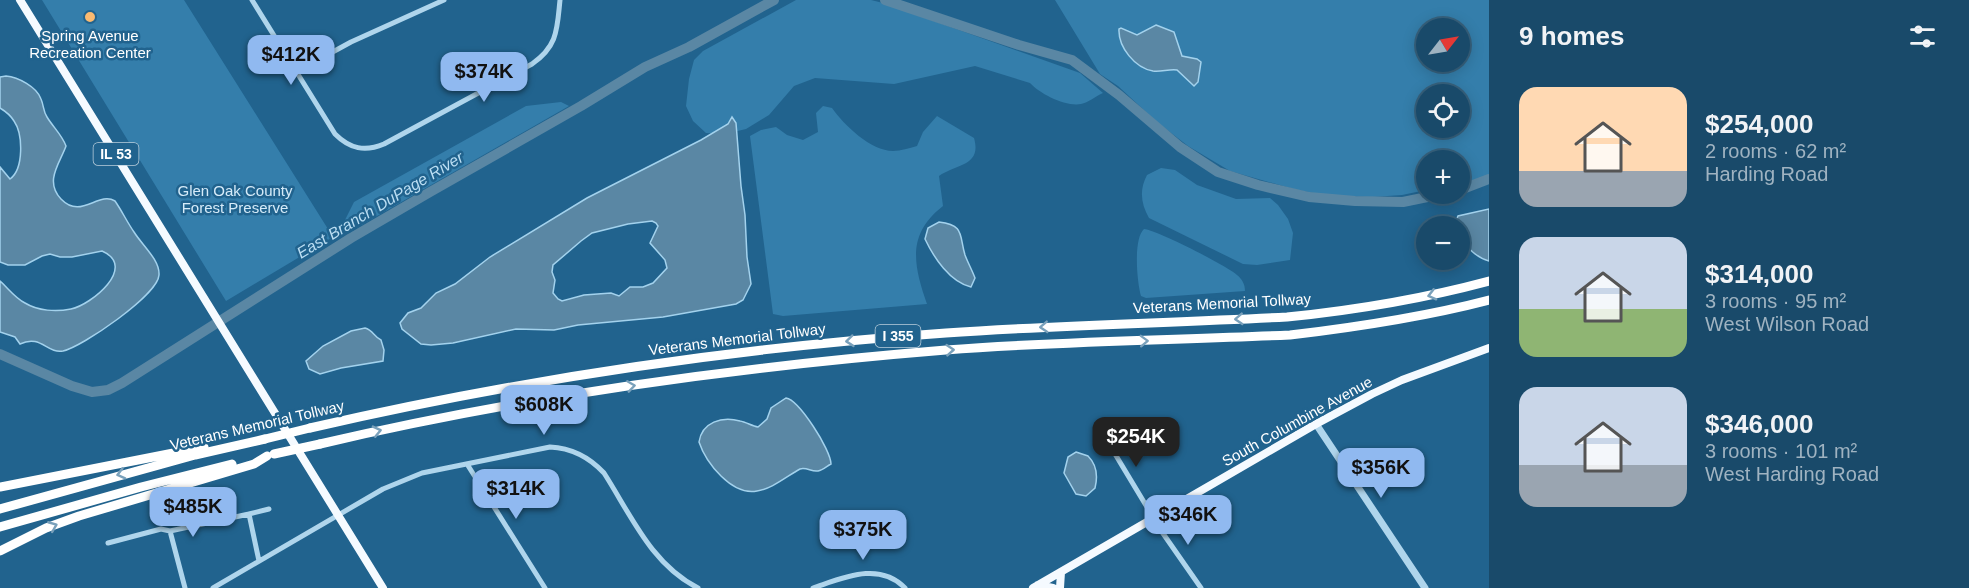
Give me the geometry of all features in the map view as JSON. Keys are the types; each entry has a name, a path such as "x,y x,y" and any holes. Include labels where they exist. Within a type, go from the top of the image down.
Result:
{"highway":[{"name":"Veterans Memorial Tollway","path":"0,509 95,481 310,428 433,400 589,374 766,349 946,333 1287,317 1420,298 1489,281"},
{"name":"I 355","path":"0,527 141,487 390,428 512,405 708,374 947,350 1290,335 1344,329 1425,315 1489,300"},
{"path":"0,487 182,450 225,444 239,445"},
{"path":"0,551 46,528 79,516 254,464 270,455"}],"main road":[{"name":"IL 53","path":"20,0 383,588"},
{"name":"South Columbine Avenue","path":"1035,587 1316,424 1402,380 1489,348"},
{"path":"1060,588 1061,572"},
{"path":"1035,587 1053,588"}],"street":[{"path":"252,0 335,134 354,147 366,149 384,144 543,56 552,45 557,32 560,0"},
{"path":"296,72 351,42 444,0"},
{"path":"1316,424 1425,588"},
{"path":"1100,429 1153,518 1201,588"},
{"path":"213,588 404,479 550,447 567,450 583,457 604,472 655,554 674,573 698,588"},
{"path":"467,464 545,588"},
{"path":"108,543 161,529 170,531 268,509"},
{"path":"249,514 259,561"},
{"path":"170,531 185,588"},
{"path":"813,588 851,575 872,572 892,579 905,588"}],"green space":[{"name":"Glen Oak County Forest Preserve","path":"42,0 184,0 333,237 226,301"},
{"path":"796,0 871,0 883,3 1080,73 1103,93 1084,103 1068,104 1047,95 1030,83 975,66 894,84 815,78 794,86 769,115 746,129 725,134 706,133 693,121 686,106 694,60 703,51"},
{"path":"1055,0 1489,0 1489,176 1470,181 1470,150 1416,150 1416,192 1373,197 1331,196 1297,190 1230,171 1188,146 1157,122 1118,86 1100,74"},
{"path":"561,102 569,106 349,232 343,224 354,202 526,106"},
{"path":"823,106 832,108 867,142 885,150 896,151 917,146 923,132 937,116 974,138 976,147 971,159 939,176 943,206 931,217 918,239 916,263 927,304 783,316 773,314 750,136 761,130 776,127 787,135 803,140 818,132 816,113"},
{"path":"1161,168 1175,170 1197,185 1236,199 1270,198 1288,219 1293,233 1290,260 1257,265 1243,264 1149,218 1143,202 1143,186 1147,175"},
{"path":"1144,229 1177,242 1231,270 1242,280 1245,291 1146,298 1141,296 1137,251"}],"shaded area":[{"path":"1156,25 1174,32 1182,56 1201,62 1198,82 1194,86 1177,70 1156,71 1140,66 1129,56 1121,43 1119,29 1137,35"},
{"path":"6,76 21,81 36,90 46,115 66,146 57,165 54,179 56,192 61,199 75,207 102,199 115,201 159,269 155,284 133,307 86,340 63,351 52,350 33,341 20,344 15,337 0,332 0,281 30,306 53,311 65,310 80,306 99,293 108,284 115,266 112,258 102,251 72,257 50,254 25,265 8,265 0,262 0,167 10,179 18,168 21,151 17,127 11,117 0,108 0,77"},
{"path":"732,117 736,123 751,284 743,300 736,304 663,317 578,325 554,330 516,329 453,343 431,345 421,344 402,329 400,323 408,313 421,308 436,293 455,284 490,257 587,198 728,124","holes":["652,221 658,226 650,243 665,260 667,268 653,283 643,287 630,287 619,296 611,293 584,295 562,301 553,293 555,280 552,272 553,265 592,233 628,224"]},
{"path":"1489,209 1489,261 1470,249 1470,216 1458,216"},
{"path":"939,222 947,223 960,232 965,255 975,278 971,287 950,275 933,254 925,239 928,228"},
{"path":"365,328 381,340 384,350 383,361 320,374 309,369 306,361 323,346 351,331"},
{"path":"786,398 799,407 813,426 826,448 831,464 818,471 800,469 763,490 748,491 738,488 714,468 702,450 699,442 701,435 709,425 726,419 758,427 767,419 771,408"},
{"path":"1076,452 1088,456 1096,471 1095,488 1086,496 1076,494 1064,473 1068,457"}],"waterway":[{"name":"East Branch DuPage River","path":"0,354 72,386 92,392 108,390 351,238 645,67 689,47 774,0"},
{"name":"East Branch DuPage River","path":"885,0 1019,45 1072,60 1119,95 1180,147 1218,172 1258,185 1309,197 1355,201 1403,202 1416,199"},
{"name":"East Branch DuPage River","path":"1470,186 1489,179"}],"place":[{"name":"Spring Avenue Recreation Center","path":"90,17"}]}
